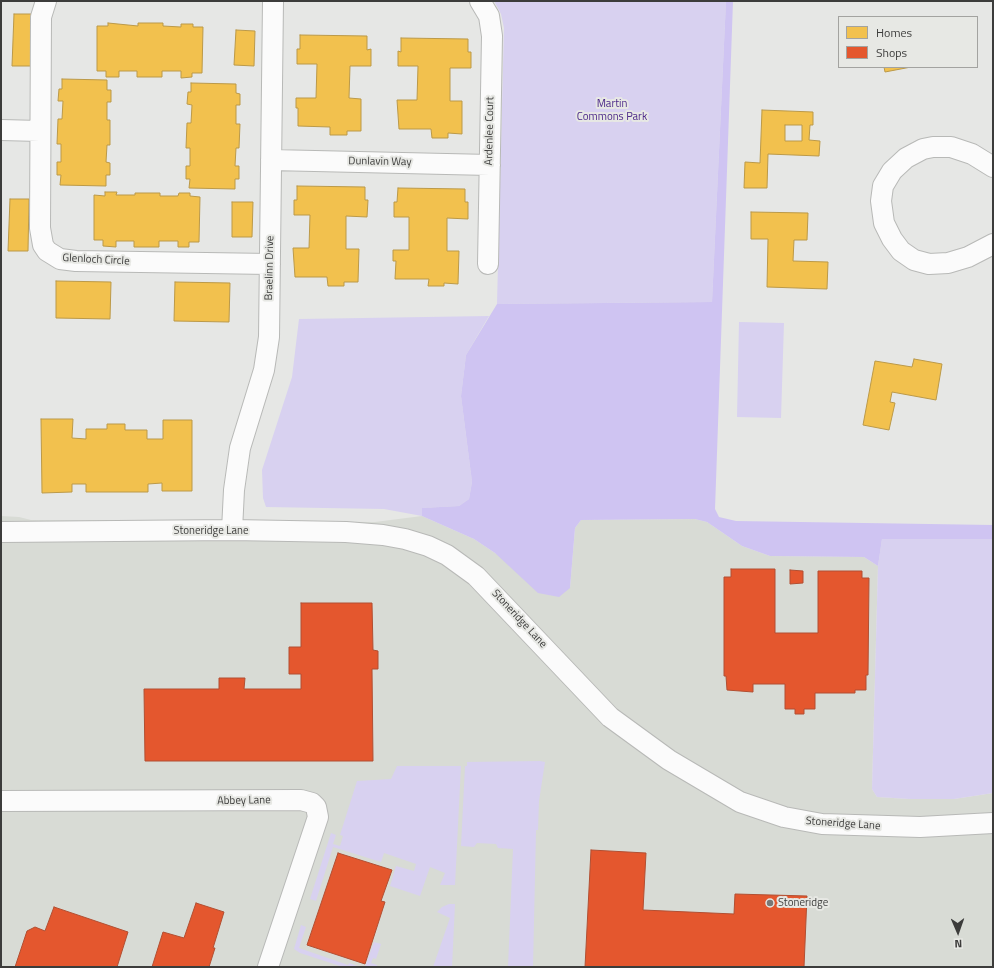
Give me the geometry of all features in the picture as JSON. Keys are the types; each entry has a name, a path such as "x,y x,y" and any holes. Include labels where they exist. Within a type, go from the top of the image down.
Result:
{"street":[{"name":"Glenloch Circle","path":"46,1 42,17 40,131 40,228 43,245 53,256 60,259 76,261 270,264"},
{"name":"Braelinn Drive","path":"232,530 234,490 240,448 259,388 267,355 270,264 273,1"},
{"name":"Ardenlee Court","path":"480,1 488,16 491,28 488,264"},
{"path":"1,130 40,131"},
{"path":"993,167 972,154 951,147 942,146 922,149 906,158 892,170 883,186 881,200 884,223 892,239 901,251 914,260 929,264 948,263 968,257 993,244"},
{"name":"Dunlavin Way","path":"271,160 490,165"},
{"name":"Stoneridge Lane","path":"1,532 232,530 346,532 383,535 428,546 447,555 488,586 598,705 623,727 669,760 717,790 763,811 804,821 840,825 920,827 993,823"},
{"name":"Abbey Lane","path":"1,801 301,800 312,802 316,807 318,817 268,967"}],"shaded area":[{"path":"726,1 733,1 715,509 719,517 736,521 993,525 993,539 882,539 878,566 864,557 770,556 742,546 707,522 695,519 581,520 575,528 570,588 559,597 538,593 495,553 474,539 422,516 422,508 459,506 469,499 472,482 461,396 466,355 497,304 712,302"},
{"path":"1,516 19,517 31,520 375,522 422,516 474,539 495,553 570,588 575,528 581,520 695,519 707,522 742,546 770,556 864,557 878,566 872,789 877,797 910,799 954,799 993,793 993,967 1,967"}],"green space":[{"name":"Martin Commons Park","path":"494,1 726,1 712,302 497,304 504,28 501,14"},
{"path":"489,316 466,355 461,396 472,482 469,499 459,506 423,508 422,516 384,509 266,507 263,498 262,470 292,377 299,319"},
{"path":"739,322 784,323 781,418 737,417"},
{"path":"882,539 993,539 993,793 954,799 910,799 877,797 872,789 878,566"},
{"path":"467,762 545,762 539,801 538,830 536,830 533,967 508,967 513,849 498,848 496,844 477,843 474,847 461,846 465,766 467,766"},
{"path":"397,766 461,766 455,885 440,885 445,873 430,867 420,896 390,886 396,866 414,871 416,864 384,853 381,862 333,847 316,901 310,899 331,833 336,835 333,844 340,846 343,836 340,835 357,781 391,779"},
{"path":"449,904 455,904 452,967 433,967 450,918 437,912 442,907"},
{"path":"301,925 306,927 299,948 348,965 349,963 360,967 343,967 300,953 294,949"},
{"path":"374,942 381,944 376,959 373,958 371,963 377,965 377,967 365,967"}],"building: Homes":[{"path":"14,14 34,14 32,66 12,66"},
{"path":"108,23 138,26 138,23 163,23 163,26 181,27 181,24 193,24 193,27 203,27 202,73 192,73 192,77 181,78 181,71 162,71 162,77 137,77 137,71 119,71 119,77 106,77 106,71 97,71 97,26 108,26"},
{"path":"236,30 255,31 254,66 234,65"},
{"path":"300,35 367,36 367,50 371,49 371,66 350,66 349,98 361,99 361,131 347,131 347,135 330,135 330,127 298,126 298,108 296,108 296,98 316,98 317,64 297,64 297,49 300,49"},
{"path":"401,38 468,39 468,52 471,52 471,68 450,68 450,101 462,101 462,134 448,133 448,138 432,138 431,129 399,129 397,100 417,100 418,66 398,66 398,51 401,52"},
{"path":"884,68 906,68 885,72"},
{"path":"62,79 107,80 107,90 111,90 111,102 107,102 107,120 110,120 110,145 107,145 106,162 110,163 110,175 106,175 106,186 60,185 61,175 57,175 57,162 61,162 61,144 57,144 58,119 62,119 63,101 58,101 59,89 62,89"},
{"path":"191,83 236,84 236,93 240,94 240,105 236,105 236,124 240,124 239,148 236,148 235,166 239,166 239,179 235,179 235,189 189,188 190,179 186,179 186,166 190,166 190,148 186,148 187,123 191,123 192,105 187,104 188,92 191,92"},
{"path":"762,110 813,112 813,125 810,125 809,140 820,141 819,156 768,154 767,188 744,188 745,162 760,163","holes":["785,125 802,125 802,141 785,141"]},
{"path":"297,186 365,187 365,200 368,200 367,217 346,216 346,249 359,249 358,282 344,282 344,286 328,286 327,277 295,277 293,248 309,248 310,215 294,215 294,200 297,200"},
{"path":"398,188 465,189 465,202 468,202 468,219 447,218 447,251 459,251 458,284 444,283 444,286 428,286 429,279 395,279 396,261 393,261 393,250 409,250 409,217 394,217 394,202 397,202"},
{"path":"105,192 117,192 116,195 160,193 160,196 178,196 179,193 190,193 190,196 200,197 199,242 189,242 189,247 178,247 178,241 159,241 159,247 134,247 134,241 116,241 116,247 103,246 103,240 94,240 94,195 105,196"},
{"path":"10,199 29,199 28,251 8,251"},
{"path":"232,202 253,202 252,237 232,237"},
{"path":"751,212 808,213 807,240 794,240 793,261 828,262 827,289 767,287 768,239 751,239"},
{"path":"56,281 111,282 110,319 56,318"},
{"path":"175,282 230,283 229,322 174,321"},
{"path":"914,359 942,364 936,400 892,392 890,402 895,403 889,430 863,425 875,361 912,367"},
{"path":"41,419 73,419 72,438 86,439 86,429 107,429 107,424 125,424 125,430 147,430 147,439 163,439 163,420 192,420 192,491 162,491 162,483 148,484 148,492 86,492 86,484 72,484 72,492 42,493"}],"building: Shops":[{"path":"731,569 775,569 775,633 818,633 818,571 862,571 862,578 869,578 868,675 866,675 866,690 855,690 855,693 815,693 815,709 804,709 804,714 795,714 795,709 785,709 785,684 753,684 753,692 727,690 726,676 724,676 724,577 731,577"},
{"path":"790,570 803,571 803,583 790,584"},
{"path":"301,603 372,603 373,650 378,651 378,669 372,669 373,761 145,761 144,689 219,689 219,678 245,678 244,689 301,689 301,674 289,674 289,647 301,647"},
{"name":"Stoneridge","path":"591,850 646,853 643,910 734,914 735,894 807,896 804,967 585,967"},
{"path":"338,853 392,870 381,901 385,902 365,964 307,945"},
{"path":"196,903 224,912 209,967 152,967 163,932 184,938"},
{"path":"54,907 128,932 117,967 15,967 27,931 35,927 45,931"}],"place":[{"name":"Stoneridge","path":"770,903"}]}
